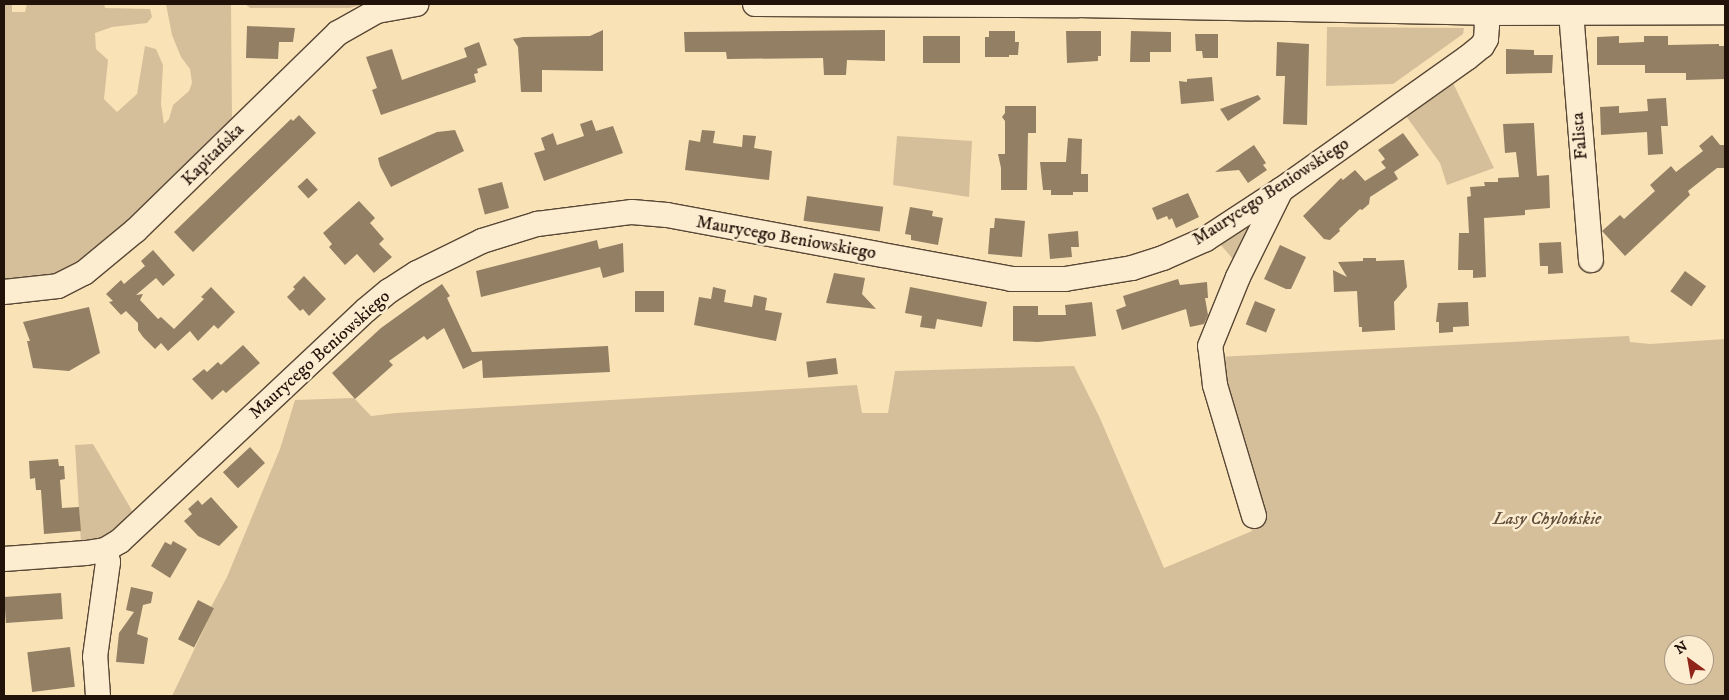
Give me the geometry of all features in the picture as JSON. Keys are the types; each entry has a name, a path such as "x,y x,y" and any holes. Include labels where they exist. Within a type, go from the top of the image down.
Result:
{"street":[{"name":"Kapitańska","path":"4,292 58,286 84,273 136,230 338,33 377,11 416,4"},
{"path":"755,4 1485,8 1571,12 1725,12"},
{"name":"Maurycego Beniowskiego","path":"4,559 86,554 105,550 120,541 359,316 389,291 459,251 518,229 536,224 632,212 667,215 992,277 1031,280 1065,279 1132,268 1206,239 1281,190 1475,51 1486,39 1485,8"},
{"name":"Falista","path":"1571,12 1591,260"},
{"path":"1254,516 1215,385 1210,361 1210,346 1238,277 1281,190"},
{"path":"98,696 95,657 108,562 105,550"}],"green space":[{"path":"4,4 12,4 12,12 25,12 27,4 104,4 105,8 150,9 152,17 147,23 112,27 95,33 96,49 108,60 104,99 117,112 137,94 145,46 156,49 163,65 161,104 164,124 169,119 173,105 189,91 192,83 190,69 181,57 172,35 166,4 231,4 232,119 90,258 46,279 4,281"},
{"path":"245,4 360,5 350,8 250,8"},
{"path":"1327,27 1464,28 1463,34 1393,84 1326,86"},
{"path":"1453,83 1494,168 1447,185 1440,163 1406,116"},
{"path":"897,136 972,141 969,197 893,185"},
{"path":"1257,214 1235,259 1232,258 1220,244"},
{"name":"Lasy Chylońskie","path":"1629,336 1630,342 1650,344 1725,339 1725,696 172,696 214,608 211,607 227,577 280,449 295,400 354,398 371,416 857,385 862,413 888,413 895,371 1074,366 1099,416 1164,568 1252,531 1217,357"},
{"path":"93,444 134,514 106,537 81,543 75,445"}],"building":[{"path":"247,26 295,28 293,42 279,42 278,59 246,58"},
{"path":"603,30 603,71 542,70 542,92 521,92 518,47 513,39 523,37 590,36"},
{"path":"885,30 885,61 847,60 846,75 824,75 823,58 727,59 726,52 685,52 684,32"},
{"path":"989,31 1015,31 1015,42 1019,42 1018,55 985,57 985,37 989,37"},
{"path":"1066,31 1101,31 1101,56 1098,56 1098,61 1067,63"},
{"path":"1131,31 1171,32 1171,52 1150,52 1150,62 1130,62"},
{"path":"1195,34 1218,34 1218,58 1203,58 1202,51 1196,51"},
{"path":"923,36 960,36 960,63 923,63"},
{"path":"1619,36 1619,43 1644,42 1644,36 1668,36 1668,45 1719,44 1719,46 1725,46 1725,79 1686,80 1686,73 1645,73 1645,65 1597,65 1597,37"},
{"path":"479,42 487,65 477,69 478,73 474,74 476,82 381,115 372,90 377,88 366,57 392,49 402,80 467,57 464,48"},
{"path":"1277,42 1309,44 1307,125 1283,124 1285,76 1276,76"},
{"path":"1506,49 1534,50 1534,55 1553,55 1552,73 1506,74"},
{"path":"1212,77 1214,101 1181,104 1179,81 1187,82 1187,79"},
{"path":"1258,95 1261,99 1228,121 1220,109"},
{"path":"1666,98 1668,126 1661,126 1663,154 1648,155 1647,132 1601,135 1600,107 1619,106 1619,113 1648,111 1647,99"},
{"path":"1005,106 1036,106 1036,133 1028,133 1027,190 1001,190 1001,168 998,154 1005,154 1005,121 1002,117 1005,113"},
{"path":"299,115 316,133 193,252 174,232 291,119 293,121"},
{"path":"592,120 596,131 613,126 623,153 544,181 534,153 545,150 541,138 553,133 557,145 584,136 580,124"},
{"path":"1534,123 1537,176 1549,175 1550,208 1525,210 1525,215 1484,218 1486,277 1473,278 1473,270 1458,270 1459,233 1469,233 1467,197 1471,196 1470,187 1485,186 1484,182 1498,182 1498,178 1519,177 1516,152 1505,153 1503,124"},
{"path":"455,130 464,151 391,187 378,158 437,132"},
{"path":"702,130 715,131 713,143 742,147 743,135 756,136 754,148 772,151 769,180 685,170 689,140 700,142"},
{"path":"1403,133 1419,155 1394,172 1398,179 1370,197 1369,204 1362,210 1360,209 1330,240 1324,239 1303,216 1341,178 1343,180 1355,170 1365,181 1386,168 1381,162 1385,159 1378,150"},
{"path":"1712,135 1720,145 1725,145 1725,168 1717,168 1688,191 1690,195 1625,256 1602,231 1620,215 1624,219 1655,191 1650,185 1671,166 1676,172 1703,151 1699,146"},
{"path":"1068,138 1082,139 1081,174 1088,174 1088,192 1073,192 1073,195 1051,195 1051,190 1043,190 1040,162 1066,162"},
{"path":"1254,145 1266,163 1263,165 1267,170 1248,183 1239,170 1215,172"},
{"path":"307,178 318,190 308,199 297,187"},
{"path":"502,182 509,208 485,215 478,188"},
{"path":"1188,193 1199,217 1176,228 1172,218 1169,220 1167,216 1157,220 1152,208"},
{"path":"807,196 883,207 880,231 804,221"},
{"path":"359,201 375,218 370,223 384,239 379,244 392,257 374,273 357,254 345,265 329,247 332,244 323,233"},
{"path":"910,207 933,211 932,216 943,218 938,245 911,240 911,235 905,234"},
{"path":"995,218 1025,221 1022,257 988,254 990,228 994,228"},
{"path":"1078,231 1079,247 1071,247 1072,257 1050,259 1048,234"},
{"path":"597,240 599,249 623,243 624,272 603,278 600,267 481,297 476,271"},
{"path":"1561,242 1563,273 1548,274 1548,266 1540,266 1539,243"},
{"path":"1280,245 1306,257 1291,289 1286,289 1264,279"},
{"path":"153,250 175,275 163,286 156,278 136,295 143,294 140,300 158,319 161,317 174,329 204,299 201,297 211,287 235,312 218,329 214,325 198,341 190,331 168,351 161,343 155,349 138,330 138,323 126,311 121,315 109,302 113,301 106,294 121,280 124,284 145,266 141,261"},
{"path":"1363,258 1376,258 1376,261 1404,260 1407,287 1394,302 1395,330 1362,332 1362,327 1359,327 1357,291 1334,292 1333,270 1347,277 1338,262 1363,261"},
{"path":"1685,271 1706,286 1691,307 1670,291"},
{"path":"834,273 865,278 862,294 876,309 826,303"},
{"path":"304,276 326,299 309,316 303,309 300,311 287,297 295,289 293,287"},
{"path":"1178,279 1180,285 1207,282 1208,298 1205,298 1208,315 1204,324 1190,327 1186,309 1122,330 1116,310 1126,306 1123,296"},
{"path":"442,284 450,296 447,298 472,352 608,346 610,372 483,378 482,360 463,369 444,328 427,340 424,336 389,361 393,365 355,399 332,373 381,328"},
{"path":"713,287 726,290 724,302 752,307 754,295 767,298 765,310 782,313 776,341 694,325 699,297 711,299"},
{"path":"910,287 987,302 982,327 937,319 935,329 920,327 922,316 905,313"},
{"path":"635,291 664,291 664,312 635,312"},
{"path":"1255,301 1275,309 1266,332 1246,324"},
{"path":"1092,302 1096,336 1038,342 1013,341 1013,306 1038,306 1038,315 1066,315 1065,305"},
{"path":"1468,302 1469,326 1453,327 1453,332 1439,333 1439,322 1436,322 1438,303"},
{"path":"89,307 100,353 69,371 33,368 27,341 30,341 23,322"},
{"path":"243,345 260,363 226,393 223,390 212,400 192,379 204,369 207,372 218,362 221,365"},
{"path":"836,358 838,374 808,378 806,362"},
{"path":"250,447 265,463 238,488 223,472"},
{"path":"58,459 59,466 64,466 65,479 60,480 62,508 79,507 81,531 44,534 41,490 36,490 35,478 30,479 29,461"},
{"path":"211,497 238,527 219,546 198,536 184,521 192,514 188,509 198,500 202,505"},
{"path":"173,541 187,549 170,578 151,566 165,542 171,545"},
{"path":"131,587 153,592 151,603 143,605 137,634 148,638 144,664 116,662 119,633 134,612 126,610"},
{"path":"61,593 63,619 6,623 4,597"},
{"path":"198,600 214,608 194,647 178,639"},
{"path":"70,647 75,687 32,692 27,652"}]}
